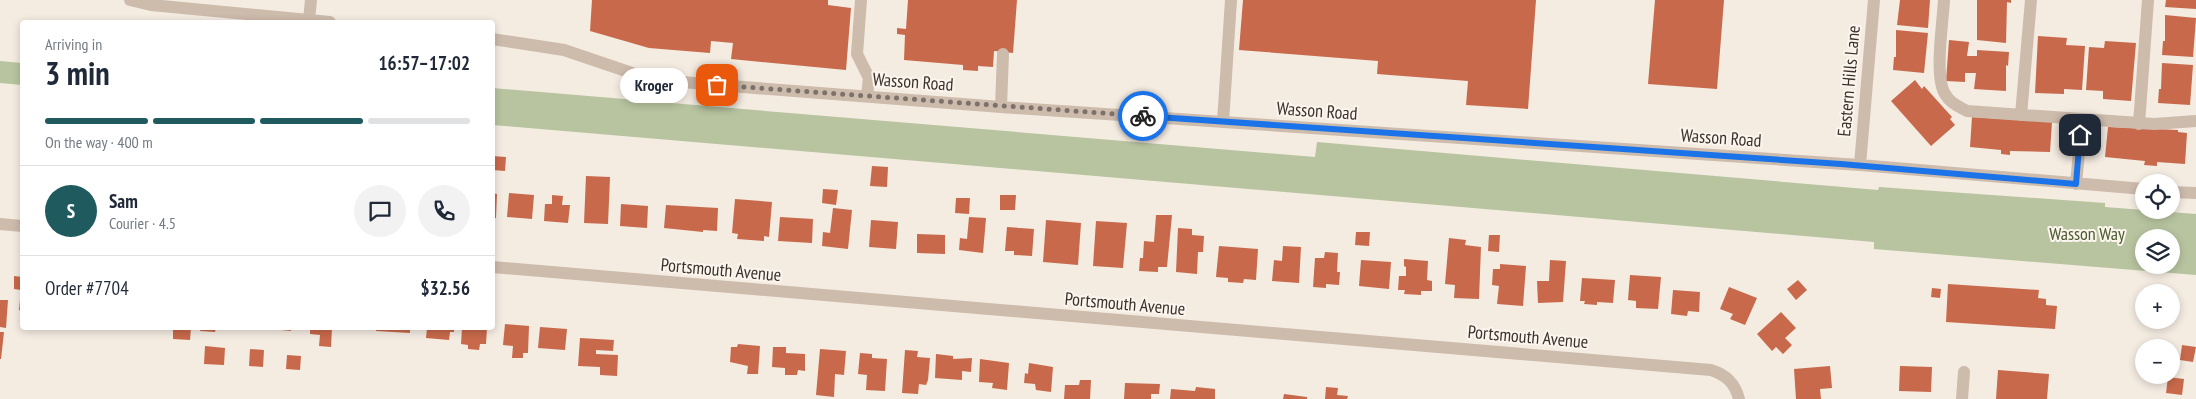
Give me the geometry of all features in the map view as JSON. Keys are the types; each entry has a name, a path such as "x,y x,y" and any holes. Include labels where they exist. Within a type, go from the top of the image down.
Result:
{"street":[{"path":"130,0 151,6 309,20 311,0"},
{"path":"861,0 857,54 869,78 867,96"},
{"path":"1223,122 1231,0"},
{"name":"Eastern Hills Lane","path":"1860,165 1874,0"},
{"path":"1944,0 1940,77 1944,93 1951,102 1967,111 2139,124 2196,121"},
{"path":"2021,115 2031,0"},
{"path":"2139,124 2148,0"},
{"name":"Wasson Road","path":"495,39 564,50 632,73 660,80 1001,107 1860,165 2135,188"},
{"path":"1001,107 1003,54"},
{"path":"2076,184 2082,120"},
{"path":"2180,192 2196,193"},
{"path":"0,224 20,226"},
{"name":"Portsmouth Avenue","path":"495,267 1710,370 1721,374 1730,381 1737,390 1739,399"},
{"path":"1962,399 1964,372"}],"green space":[{"path":"0,61 20,63 20,85 0,83"},
{"name":"Wasson Way","path":"495,88 1315,157 1317,142 1878,190 1879,187 2105,203 2105,207 2135,209 2135,219 2180,219 2180,213 2196,214 2196,275 2180,274 2180,229 2135,229 2135,270 1874,249 1874,242 495,125"}],"building":[{"path":"592,0 828,0 828,5 851,8 846,70 731,59 733,43 711,41 710,53 649,48 590,31"},
{"path":"908,0 1017,0 1013,53 994,51 993,67 978,66 978,71 963,70 963,65 904,60 905,35 897,34 897,28 906,29"},
{"path":"1243,0 1536,0 1528,109 1466,105 1468,81 1377,74 1378,61 1239,50"},
{"path":"1655,0 1724,0 1717,89 1648,84"},
{"path":"1900,0 1930,0 1928,28 1897,25"},
{"path":"1977,0 2011,0 2011,3 2007,2 2006,43 1977,40"},
{"path":"2166,0 2196,0 2196,9 2165,7"},
{"path":"2165,15 2196,18 2193,57 2162,55 2163,41 2165,41"},
{"path":"1896,30 1928,33 1924,73 1893,70 1894,57 1896,57"},
{"path":"2038,36 2067,38 2066,45 2085,46 2082,90 2064,89 2064,94 2035,93"},
{"path":"1949,40 1969,42 1967,56 1977,56 1977,50 2009,52 2008,66 2006,65 2006,91 1974,89 1976,73 1965,73 1965,82 1946,81"},
{"path":"2105,41 2136,43 2131,101 2103,99 2103,91 2086,90 2089,47 2104,48"},
{"path":"2162,63 2193,65 2190,105 2158,103 2159,89 2161,89"},
{"path":"1915,80 1922,89 1924,86 1952,117 1950,119 1955,125 1931,146 1891,101"},
{"path":"1972,117 2052,122 2050,152 2010,151 2010,155 2001,154 2001,150 1970,147"},
{"path":"2108,127 2178,130 2178,132 2187,133 2185,164 2157,162 2157,166 2144,165 2145,161 2105,157"},
{"path":"495,156 506,157 505,171 495,170"},
{"path":"872,166 888,167 887,187 870,186"},
{"path":"586,176 610,177 608,224 584,223"},
{"path":"823,189 838,190 836,205 822,203"},
{"path":"509,193 534,195 532,219 507,217"},
{"path":"495,194 497,194 495,218"},
{"path":"552,195 563,196 562,205 570,205 568,223 544,221 545,204 552,204"},
{"path":"1000,195 1016,195 1015,210 1000,210"},
{"path":"956,198 970,198 969,214 955,213"},
{"path":"735,199 772,202 769,237 764,236 764,241 737,239 738,234 732,233"},
{"path":"621,204 648,206 647,228 620,226"},
{"path":"666,205 718,208 717,231 703,230 703,232 664,228"},
{"path":"833,208 852,210 848,249 822,246 823,232 830,233"},
{"path":"1156,215 1172,215 1167,267 1158,267 1158,272 1139,271 1140,258 1143,258 1144,241 1154,242"},
{"path":"780,217 813,219 812,243 778,241"},
{"path":"969,217 986,218 983,253 959,250 960,238 967,239"},
{"path":"871,220 898,222 896,249 869,247"},
{"path":"1046,220 1081,223 1078,265 1043,262"},
{"path":"1096,221 1127,223 1123,268 1093,266"},
{"path":"1007,227 1034,229 1032,256 1014,255 1014,251 1005,251"},
{"path":"1178,228 1192,229 1192,235 1204,236 1203,252 1198,252 1197,274 1176,272"},
{"path":"1356,232 1370,232 1369,246 1355,245"},
{"path":"917,234 945,235 945,254 917,253"},
{"path":"1489,235 1500,235 1499,252 1488,251"},
{"path":"1449,238 1466,240 1465,245 1481,247 1479,299 1454,298 1455,285 1445,284"},
{"path":"1219,246 1258,249 1256,280 1244,279 1243,283 1228,282 1228,278 1216,277"},
{"path":"1283,246 1301,247 1299,283 1272,281 1274,260 1282,261"},
{"path":"1325,252 1338,253 1337,272 1340,272 1339,285 1326,284 1326,288 1313,287 1315,258 1324,258"},
{"path":"1404,259 1428,261 1427,280 1432,281 1432,291 1421,291 1421,295 1404,294 1405,290 1398,290 1399,276 1406,276"},
{"path":"1361,260 1391,262 1389,289 1359,286"},
{"path":"1550,260 1566,261 1563,302 1538,303 1537,281 1549,281"},
{"path":"1500,264 1526,266 1523,306 1497,304 1499,286 1492,285 1493,269 1500,269"},
{"path":"1630,275 1661,277 1658,309 1636,308 1636,301 1628,300"},
{"path":"14,276 20,277 20,290 14,289"},
{"path":"1582,278 1615,280 1613,303 1597,302 1597,305 1584,304 1585,301 1580,301"},
{"path":"1798,280 1807,290 1796,300 1787,289"},
{"path":"1948,284 2039,290 2038,298 2046,299 2046,305 2057,306 2055,329 1946,322"},
{"path":"1729,287 1757,298 1745,325 1730,319 1733,314 1720,309"},
{"path":"1932,288 1941,289 1940,298 1931,297"},
{"path":"1673,290 1700,292 1699,312 1688,311 1687,316 1671,314"},
{"path":"0,300 8,300 6,328 0,327"},
{"path":"1781,312 1796,328 1785,338 1792,345 1783,354 1776,347 1772,351 1757,334"},
{"path":"505,324 529,326 528,353 523,353 523,358 512,358 513,346 503,345"},
{"path":"540,327 567,329 565,350 538,348"},
{"path":"173,330 191,330 190,340 173,339"},
{"path":"200,330 216,330 215,332"},
{"path":"310,330 332,330 331,347 319,346 320,335 310,334"},
{"path":"410,330 410,333 376,331"},
{"path":"427,330 454,330 454,332 450,332 449,340 426,338"},
{"path":"462,330 487,330 486,344 480,344 479,350 468,349 468,345 461,344"},
{"path":"0,332 4,332 1,359 0,359"},
{"path":"580,338 614,340 613,351 596,350 596,354 618,355 617,376 600,375 600,367 578,366"},
{"path":"738,344 760,346 758,374 747,374 748,366 730,362 731,347 737,347"},
{"path":"2182,345 2196,347 2193,362 2180,360"},
{"path":"205,346 225,348 224,365 204,364"},
{"path":"773,347 786,347 786,353 805,354 805,371 798,370 797,375 785,375 785,368 772,367"},
{"path":"250,349 264,350 263,367 249,366"},
{"path":"820,349 846,351 844,375 835,374 834,397 816,395"},
{"path":"905,350 918,351 917,357 930,358 928,380 926,385 919,384 918,394 902,393"},
{"path":"860,353 872,354 872,358 887,359 885,391 866,390 867,375 858,374"},
{"path":"936,354 953,356 953,359 972,358 971,372 962,371 962,380 935,378"},
{"path":"287,355 301,356 300,370 286,369"},
{"path":"980,359 1009,363 1007,390 992,388 993,383 979,382"},
{"path":"1029,363 1053,367 1051,392 1036,390 1035,384 1024,383 1025,373 1028,374"},
{"path":"1830,366 1832,388 1820,389 1821,399 1796,399 1794,369"},
{"path":"1900,366 1932,367 1931,392 1899,391"},
{"path":"1998,370 2049,374 2047,399 1996,399"},
{"path":"2180,378 2184,379 2182,395 2166,393 2167,384 2180,384"},
{"path":"1080,380 1091,380 1090,399 1064,399 1065,385 1079,385"},
{"path":"1125,383 1160,384 1159,394 1151,394 1151,399 1124,399"},
{"path":"1196,387 1215,389 1215,399 1170,399 1171,389 1195,391"},
{"path":"1326,387 1338,388 1337,395 1348,396 1347,399 1325,399"},
{"path":"1284,394 1307,397 1307,399 1283,399"}],"way so far":[{"path":"717,85 1143,116"}],"place":[{"name":"Kroger","path":"717,85"}],"route":[{"path":"1143,116 1841,164 2076,184 2080,135"}]}
